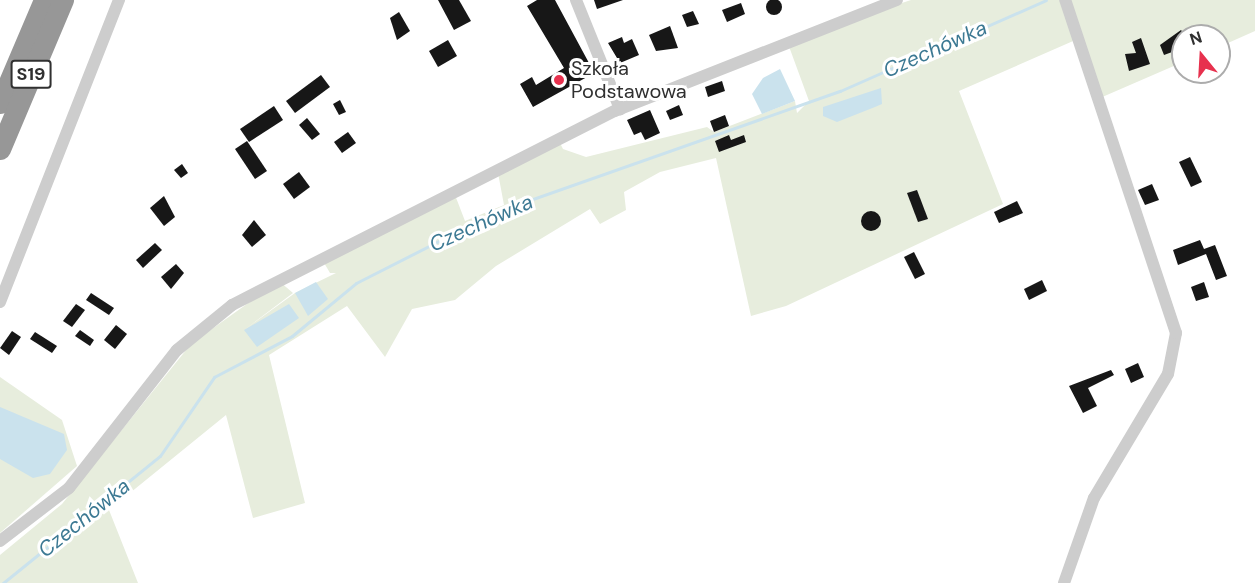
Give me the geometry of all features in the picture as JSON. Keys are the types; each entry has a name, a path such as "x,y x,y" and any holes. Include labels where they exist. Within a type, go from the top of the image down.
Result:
{"highway":[{"name":"S19","path":"0,103 44,0"},
{"name":"S19","path":"0,149 63,0"}],"street":[{"path":"0,302 119,0"},
{"path":"576,0 620,109"},
{"path":"0,541 69,488 177,350 232,305 620,109 897,0"},
{"path":"1064,583 1094,498 1167,374 1176,333 1066,3"}],"green space":[{"path":"911,0 1255,0 1255,31 1231,42 1231,24 1171,24 1171,67 1100,98 1080,38 959,91 1003,204 786,306 751,316 716,158 660,172 624,192 626,210 600,224 590,209 496,266 455,300 412,309 385,357 347,306 269,355 305,503 253,518 226,415 109,510 138,583 0,583 0,555 62,504 191,344 279,281 293,293 244,330 295,293 336,273 330,273 323,261 455,195 465,221 504,205 498,173 559,141 563,149 586,157 707,127 714,132 795,101 797,113 809,101 787,41"},
{"path":"0,377 62,420 77,466 0,533"}],"water":[{"path":"780,69 795,101 762,114 752,94 763,78"},
{"path":"881,88 882,104 837,122 823,116 823,107"},
{"path":"316,282 328,299 308,316 295,293"},
{"path":"289,304 299,318 257,347 244,330"},
{"path":"0,407 64,434 67,450 50,474 33,478 0,459"}],"building":[{"path":"771,-1 777,-1 782,7 780,13 771,15 766,10 766,4"},
{"path":"438,0 459,0 471,21 454,30"},
{"path":"537,0 555,0 589,63 587,77 533,107 520,84 532,77 536,85 564,68 527,6"},
{"path":"594,0 623,0 597,9"},
{"path":"741,3 745,14 727,22 722,10"},
{"path":"693,11 699,24 687,27 682,15"},
{"path":"399,12 410,31 397,40 390,18"},
{"path":"670,26 678,48 656,51 649,35"},
{"path":"622,37 624,43 632,39 639,55 620,63 608,43"},
{"path":"1171,37 1171,52 1164,55 1160,45"},
{"path":"1141,38 1150,64 1129,71 1125,54 1136,53 1132,42"},
{"path":"448,40 457,56 438,67 429,51"},
{"path":"321,75 330,87 295,113 286,101"},
{"path":"722,81 725,91 708,97 705,87"},
{"path":"340,100 346,112 339,115 333,104"},
{"path":"679,105 683,115 670,120 666,111"},
{"path":"274,106 283,120 249,142 240,129"},
{"path":"650,110 660,133 645,140 641,132 634,135 627,120"},
{"path":"725,115 729,126 714,132 710,121"},
{"path":"307,118 320,134 312,140 299,125"},
{"path":"348,132 356,143 342,153 334,142"},
{"path":"729,135 731,140 744,135 746,142 719,152 715,141"},
{"path":"247,141 267,171 255,179 235,149"},
{"path":"1190,157 1202,182 1191,187 1179,162"},
{"path":"182,164 188,173 181,178 174,170"},
{"path":"299,172 310,187 294,199 283,184"},
{"path":"1152,184 1159,200 1145,205 1138,190"},
{"path":"917,190 928,219 918,222 907,193"},
{"path":"164,196 175,217 164,226 150,208"},
{"path":"1017,201 1023,213 999,223 994,212"},
{"path":"871,211 878,214 881,221 878,228 871,231 864,228 861,221 864,214"},
{"path":"254,220 266,235 252,247 242,235"},
{"path":"1200,240 1204,249 1215,245 1227,276 1216,280 1206,254 1178,265 1173,250"},
{"path":"155,243 162,250 143,268 136,260"},
{"path":"914,252 925,274 915,279 904,257"},
{"path":"176,264 184,273 171,289 161,277"},
{"path":"1042,280 1047,291 1029,300 1024,289"},
{"path":"1204,282 1209,297 1196,301 1191,287"},
{"path":"91,293 114,308 109,315 86,300"},
{"path":"76,304 85,310 72,327 63,321"},
{"path":"116,325 127,334 115,349 104,340"},
{"path":"80,330 94,340 90,346 75,336"},
{"path":"12,331 21,337 9,355 0,348"},
{"path":"35,332 57,346 52,353 30,339"},
{"path":"1138,363 1144,377 1131,383 1125,369"},
{"path":"1111,370 1114,375 1088,388 1097,406 1083,413 1069,386"}],"waterway":[{"name":"Czechówka","path":"3,583 160,456 214,377 292,336 356,283 496,212 840,91 1046,0"}],"place":[{"name":"Szkoła Podstawowa","path":"559,80"}]}
